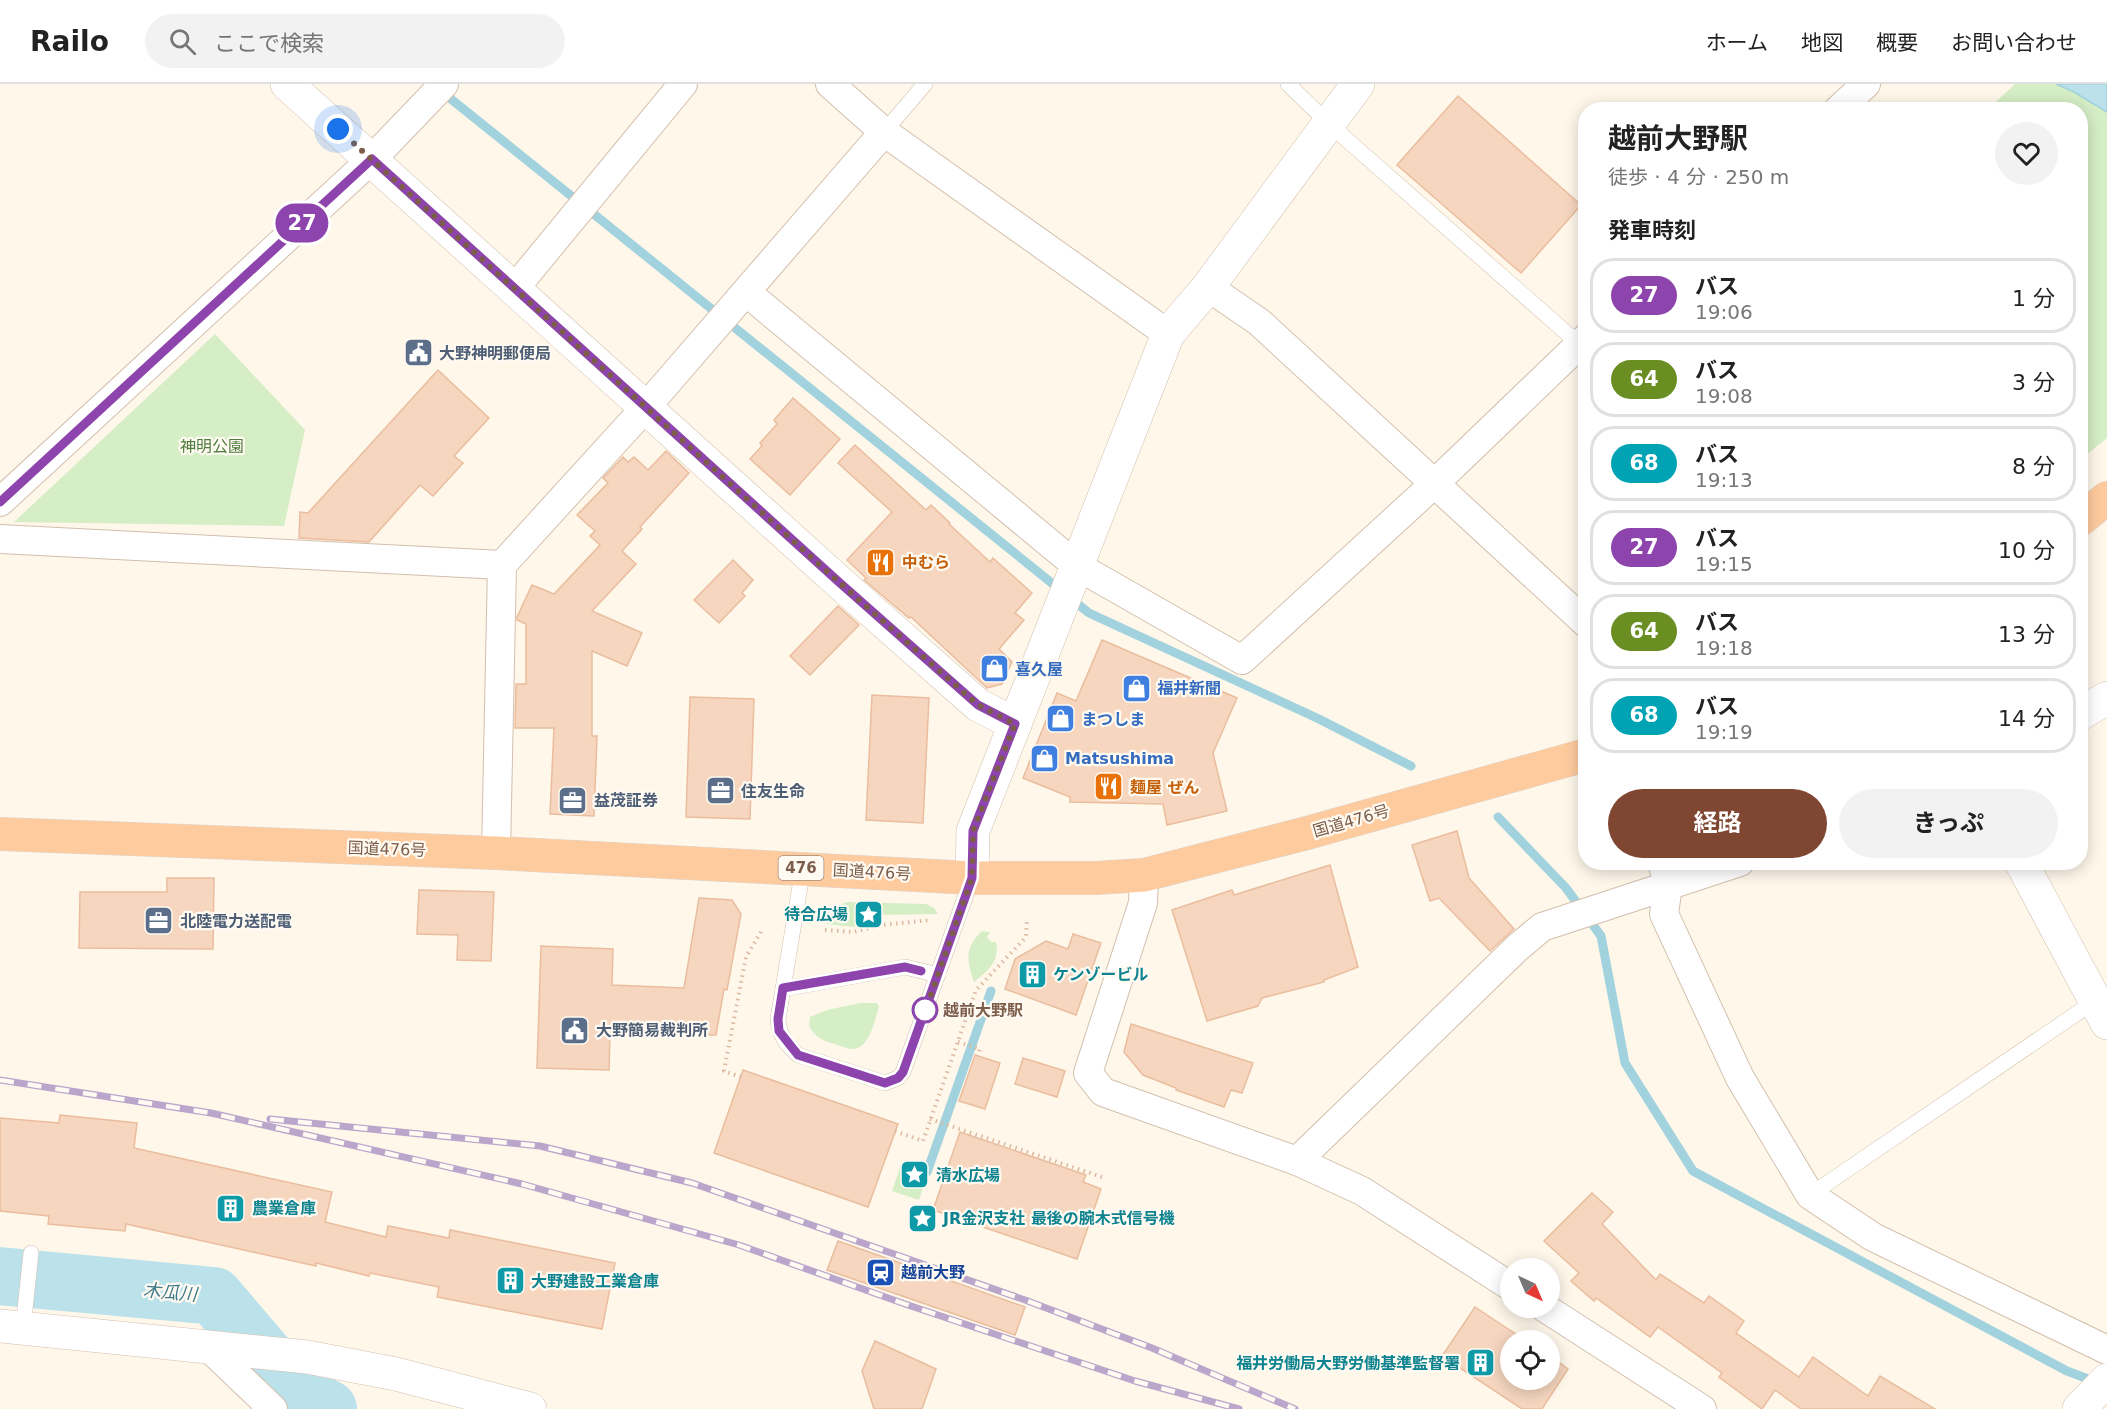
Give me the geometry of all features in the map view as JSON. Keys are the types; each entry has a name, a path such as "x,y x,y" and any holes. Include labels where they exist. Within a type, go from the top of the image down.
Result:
{"highway":[{"path":"2088,513 2107,498"},
{"name":"国道476号","path":"0,834 496,853 972,878 1095,878 1144,875 1307,833 1578,757"}],"street":[{"path":"287,84 978,705 1015,724"},
{"path":"0,502 372,159 444,84"},
{"path":"515,288 683,84"},
{"path":"830,84 884,132 1168,334"},
{"path":"972,878 973,831 1168,334 1208,287 1358,84"},
{"path":"1847,102 1866,84"},
{"path":"496,853 502,565 646,407 884,132"},
{"path":"1208,287 1258,322 1578,616"},
{"path":"746,292 1074,573 1242,660 1434,484 1578,345"},
{"path":"0,539 502,565"},
{"path":"2088,709 2107,698"},
{"path":"1297,1161 1516,948 1542,927 1606,906 1665,874 1690,870"},
{"path":"2025,870 2101,1012"},
{"path":"1665,874 1664,914 1740,1078 1810,1195 1873,1237 2107,1350"},
{"path":"1144,875 1143,903 1088,1073 1103,1092 1297,1161 1362,1191 1500,1280"},
{"path":"17,1317 221,1347 307,1357 396,1374 530,1409"},
{"path":"1560,1318 1702,1409"},
{"path":"221,1347 273,1409"},
{"path":"2081,1406 2107,1380"}],"lane":[{"path":"884,132 925,84"},
{"path":"1288,84 1329,124 1578,338"},
{"path":"803,868 778,1019 779,1031 798,1055 885,1083 898,1078 903,1072 972,878"},
{"path":"783,988 905,967 938,975"},
{"path":"1810,1195 2101,1012"},
{"path":"17,1317 31,1256"}],"path":[{"path":"896,1131 923,1141 976,990 1026,937 1027,918"},
{"path":"825,930 853,932 882,925 931,920"},
{"path":"741,1077 724,1071 746,957 762,930"},
{"path":"958,1041 980,1049 978,1056"},
{"path":"930,1119 1102,1177"}],"green space":[{"path":"2015,84 2107,84 2107,438 2088,453 2088,102 1996,102"},
{"name":"神明公園","path":"215,334 305,430 284,526 14,522"},
{"name":"待合広場","path":"848,902 926,904 934,908 938,914 879,915 854,927 827,924 834,910"},
{"path":"982,931 990,932 987,937 991,942 996,942 997,949 992,965 974,982 969,955 972,943"},
{"path":"860,1003 877,1003 879,1007 868,1038 859,1047 853,1049 827,1041 817,1036 809,1026 810,1017 827,1010"},
{"path":"902,1162 923,1170 927,1176 919,1200 892,1191"}],"water":[{"path":"2056,84 2107,84 2107,112 2074,92"}],"building":[{"path":"1458,96 1578,202 1578,208 1521,273 1397,165"},
{"path":"438,370 489,418 454,456 463,463 433,496 420,485 369,542 299,538 300,512 308,513"},
{"path":"793,398 840,439 790,495 750,459 762,446 760,443 777,424 774,420"},
{"path":"855,445 926,510 931,505 990,562 993,558 1032,593 1015,613 1024,620 999,649 1012,662 1002,684 987,688 911,617 909,618 864,580 866,578 847,560 892,512 838,463"},
{"path":"666,451 689,473 640,527 642,529 622,551 636,564 592,611 642,633 627,666 592,651 592,736 597,736 594,816 550,814 554,728 515,728 516,684 526,684 526,624 517,620 517,617 532,585 554,594 600,545 590,536 595,531 577,515 608,483 603,478 623,457 628,462 634,457 648,470"},
{"path":"733,560 753,580 742,593 745,596 719,623 694,600"},
{"path":"838,606 859,625 810,675 790,656"},
{"path":"1102,640 1237,698 1213,753 1227,811 1167,825 1163,804 1070,802 1070,797 1023,778 1057,693 1076,701"},
{"path":"872,695 929,698 923,823 866,820"},
{"path":"690,697 754,699 750,819 686,817"},
{"path":"1457,831 1469,878 1514,929 1490,951 1439,898 1430,901 1412,845"},
{"path":"1330,865 1358,967 1324,980 1324,982 1262,998 1258,1006 1207,1021 1172,910 1232,890 1234,895"},
{"path":"167,878 214,878 213,949 79,948 80,892 167,892"},
{"path":"419,890 494,892 491,961 457,960 458,935 417,934"},
{"path":"699,898 732,900 741,914 716,1035 610,1034 609,1070 537,1068 541,946 613,949 612,985 684,988"},
{"path":"1073,934 1101,943 1076,1015 1005,989 1015,959 1046,941 1068,949"},
{"path":"1131,1024 1253,1063 1242,1093 1231,1090 1224,1107 1176,1090 1176,1088 1143,1075 1124,1052"},
{"path":"975,1055 1000,1063 985,1109 959,1101"},
{"path":"1023,1058 1065,1071 1057,1097 1015,1084"},
{"path":"743,1070 898,1124 868,1207 714,1153"},
{"path":"60,1115 137,1123 134,1148 332,1192 325,1222 386,1237 388,1226 449,1238 450,1230 615,1263 602,1329 437,1297 439,1287 370,1273 369,1276 316,1263 316,1266 126,1224 125,1231 48,1224 49,1216 0,1211 0,1118 59,1123"},
{"path":"960,1132 1086,1175 1083,1182 1101,1189 1077,1259 933,1210"},
{"path":"1592,1193 1613,1212 1602,1224 1656,1280 1660,1274 1704,1303 1709,1296 1744,1321 1736,1333 1799,1377 1813,1357 1868,1396 1880,1376 1935,1409 1801,1409 1775,1390 1762,1409 1719,1377 1722,1373 1658,1327 1650,1337 1596,1298 1594,1301 1571,1281 1579,1273 1544,1241"},
{"path":"838,1241 1025,1307 1015,1335 827,1270"},
{"name":"福井労働局大野労働基準監督署","path":"1475,1307 1510,1330 1500,1330 1500,1390 1554,1390 1542,1409 1522,1409 1442,1356"},
{"path":"875,1341 936,1369 922,1409 874,1409 862,1371"},
{"name":"福井労働局大野労働基準監督署","path":"1560,1363 1568,1369 1560,1381"}],"waterway":[{"path":"441,91 1089,613 1319,719 1411,766"},
{"path":"1498,817 1566,888 1601,936 1625,1063 1693,1171 2067,1371 2096,1382"},
{"path":"917,1180 927,1172 991,991"},
{"name":"木瓜川","path":"0,1276 214,1296 295,1391 328,1409"}],"railway":[{"path":"0,1080 211,1113 522,1184 739,1245 905,1304 1135,1381 1239,1409"},
{"path":"270,1119 540,1146 692,1183 1025,1300 1152,1348 1295,1409"}],"bus line":[{"name":"27","path":"0,502 372,159 978,705 1015,724 973,831 972,878 903,1072 898,1078 885,1083 798,1055 783,1039 779,1031 778,1019 783,988 905,967 921,971"}],"place":[{"name":"大野神明郵便局","path":"418,353"},
{"name":"中むら","path":"881,562"},
{"name":"喜久屋","path":"994,669"},
{"name":"福井新聞","path":"1136,688"},
{"name":"まつしま","path":"1060,719"},
{"name":"Matsushima","path":"1044,758"},
{"name":"麺屋 ぜん","path":"1109,787"},
{"name":"住友生命","path":"720,791"},
{"name":"益茂証券","path":"573,800"},
{"name":"待合広場","path":"869,914"},
{"name":"北陸電力送配電","path":"159,921"},
{"name":"ケンゾービル","path":"1032,974"},
{"name":"越前大野駅","path":"925,1010"},
{"name":"大野簡易裁判所","path":"575,1030"},
{"name":"清水広場","path":"915,1175"},
{"name":"農業倉庫","path":"231,1208"},
{"name":"JR金沢支社 最後の腕木式信号機","path":"922,1218"},
{"name":"越前大野","path":"880,1272"},
{"name":"大野建設工業倉庫","path":"510,1281"},
{"name":"福井労働局大野労働基準監督署","path":"1481,1363"}],"route":[{"path":"338,129 978,705 1015,724 973,831 972,878 922,1020 925,1010"}]}
